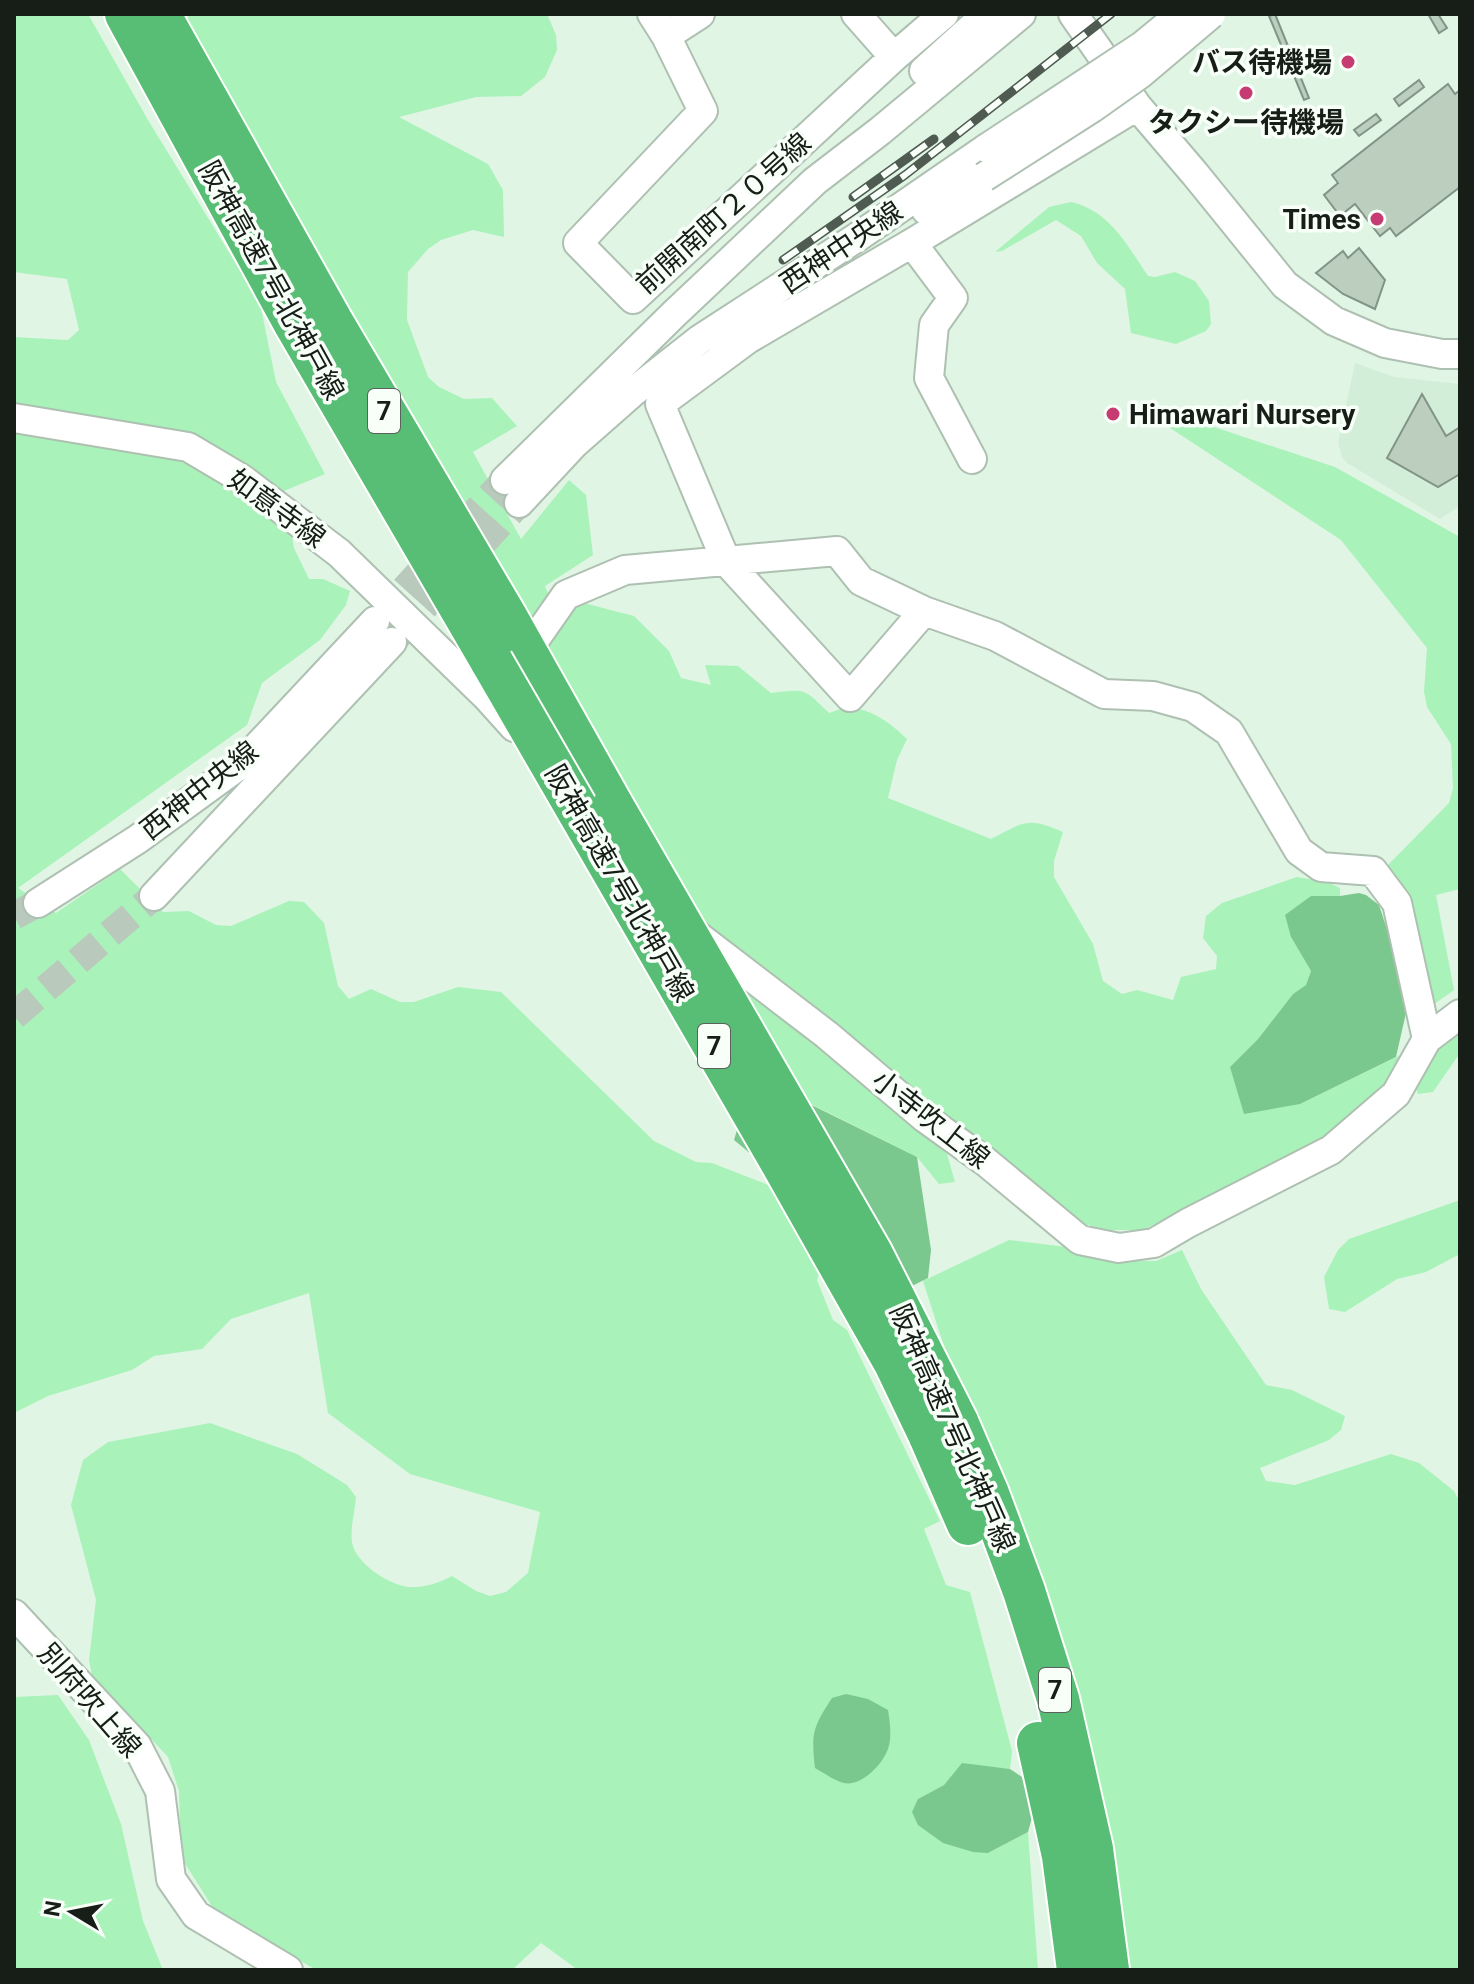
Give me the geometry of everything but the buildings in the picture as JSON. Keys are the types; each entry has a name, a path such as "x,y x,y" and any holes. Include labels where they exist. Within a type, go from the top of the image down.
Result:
{"highway":[{"name":"阪神高速7号北神戸線","path":"126,14 490,679 779,1158 895,1363 988,1494 1019,1577 1058,1699 1092,1849 1108,1970"},
{"name":"阪神高速7号北神戸線","path":"159,14 332,322 506,617 871,1253 943,1428 962,1506 1031,1708 1063,1856 1078,1970"}],"street":[{"path":"659,25 700,14"},
{"path":"856,14 894,57"},
{"name":"前開南町２０号線","path":"659,25 703,111 578,243 633,299 944,14"},
{"path":"674,314 839,147 987,14"},
{"name":"西神中央線","path":"1021,14 815,181 674,314 512,491 699,340 1142,46 1181,14"},
{"path":"1073,14 1137,106 1285,285 1334,321 1385,343 1442,354 1460,354"},
{"path":"744,311 984,177 1140,74 1211,14"},
{"path":"924,611 850,697 726,561 660,404 748,339 1137,106"},
{"path":"912,243 953,298 934,325 929,378 972,459"},
{"name":"如意寺線","path":"14,418 188,447 242,479 339,553 490,679"},
{"path":"536,638 566,595 625,570 837,551 861,581 924,611 995,636 1104,694 1153,696 1193,707 1229,732 1299,851 1321,867 1373,871 1397,903 1427,1039"},
{"name":"西神中央線","path":"38,903 138,839 241,764 384,631 154,896"},
{"name":"小寺吹上線","path":"490,679 578,802 627,865 669,911 1080,1240 1119,1248 1154,1243 1331,1150 1396,1094 1427,1039 1460,1014"},
{"name":"別府吹上線","path":"14,1614 137,1746 160,1791 171,1879 196,1915 288,1970"}],"shaded area":[{"path":"14,14 88,14 148,120 260,303 276,382 325,474 284,491 294,548 309,579 323,579 350,591 346,605 320,640 262,683 247,725 18,888 56,913 120,869 163,912 189,911 216,925 231,926 289,901 304,902 324,923 338,986 349,999 371,989 400,1002 414,1002 458,987 501,992 654,1141 696,1162 712,1163 776,1188 821,1267 817,1280 833,1320 847,1330 940,1521 924,1529 946,1585 970,1592 1012,1751 1010,1769 962,1764 944,1785 918,1799 988,1853 1028,1832 1038,1970 578,1970 541,1943 512,1970 316,1970 213,1908 181,1857 179,1791 168,1757 92,1675 89,1660 96,1600 71,1505 83,1460 108,1442 210,1423 297,1454 347,1485 356,1497 352,1542 359,1558 383,1577 409,1587 420,1587 452,1576 490,1596 506,1592 528,1573 540,1512 410,1474 328,1413 309,1293 231,1319 202,1349 154,1356 132,1370 48,1396 14,1413 14,337 68,340 79,330 67,279 14,272"},
{"path":"190,14 547,14 556,35 557,50 545,77 521,96 476,97 399,117 488,164 503,190 504,237 473,230 441,240 428,249 408,272 407,320 428,377 439,387 464,399 492,398 517,426 473,452 521,539 569,480 586,495 593,555 545,586 552,603 576,601 634,616 669,651 681,678 711,685 705,665 738,666 771,693 804,692 829,713 856,708 880,718 907,739 897,760 888,798 991,839 1026,823 1041,824 1063,832 1054,861 1054,877 1093,944 1103,981 1122,994 1137,990 1173,1000 1181,977 1216,969 1217,956 1203,938 1206,916 1222,903 1297,877 1327,882 1340,888 1340,896 1311,896 1291,937 1311,971 1306,985 1293,994 1258,1039 1230,1067 1300,1104 1407,1052 1382,1093 1332,1132 1143,1230 1110,1230 1077,1223 705,931 184,23"},
{"path":"1071,202 1085,206 1107,221 1125,241 1148,276 1175,272 1195,281 1209,301 1211,324 1206,331 1176,344 1131,333 1125,289 1097,263 1081,236 1056,220 995,252 1049,207"},
{"path":"1355,363 1395,377 1460,384 1460,506 1440,519 1342,457 1338,443"},
{"path":"1169,412 1335,467 1460,537 1460,889 1436,895 1454,990 1433,1005 1387,866 1449,803 1453,788 1451,744 1427,707 1424,692 1427,648 1341,540 1164,424"},
{"path":"1359,893 1379,905 1401,972 1406,1013 1396,1057 1300,1104 1244,1114 1230,1067 1258,1039 1293,994 1306,985 1311,971 1291,937 1285,915 1311,896"},
{"path":"728,975 904,1109 947,1154 955,1182 939,1184 917,1157 805,1101"},
{"path":"1460,1033 1460,1053 1433,1092 1418,1094 1413,1080 1446,1041"},
{"path":"753,1076 917,1157 931,1250 928,1278 910,1287 837,1304 823,1280 834,1256 791,1187 734,1140"},
{"path":"1460,1200 1460,1254 1426,1272 1397,1279 1345,1312 1329,1309 1324,1277 1338,1250 1349,1239"},
{"path":"1009,1240 1067,1247 1109,1261 1156,1261 1182,1250 1201,1289 1266,1385 1292,1390 1345,1416 1341,1430 1329,1440 1260,1468 1266,1481 1295,1485 1391,1454 1419,1463 1454,1491 1460,1502 1460,1970 1128,1970 1104,1804 1049,1598 950,1365 923,1281"},
{"path":"846,1694 868,1699 888,1710 890,1730 889,1745 881,1761 864,1778 851,1783 837,1781 815,1768 813,1746 817,1724 832,1698"},
{"path":"58,1695 89,1740 121,1824 143,1921 163,1970 14,1970 14,1697"},
{"path":"962,1763 1010,1769 1022,1777 1033,1814 1028,1832 988,1853 943,1843 918,1825 912,1812 918,1799 944,1785"}],"tunnel":[{"path":"376,620 505,480"},
{"path":"396,638 519,503"},
{"path":"14,1016 154,896"},
{"path":"14,916 38,903"}],"railway":[{"path":"783,260 905,175 1111,14"},
{"path":"853,197 934,139"}],"place":[{"name":"バス待機場","path":"1348,62"},
{"name":"タクシー待機場","path":"1246,93"},
{"name":"Times","path":"1377,219"},
{"name":"Himawari Nursery","path":"1113,414"}]}
